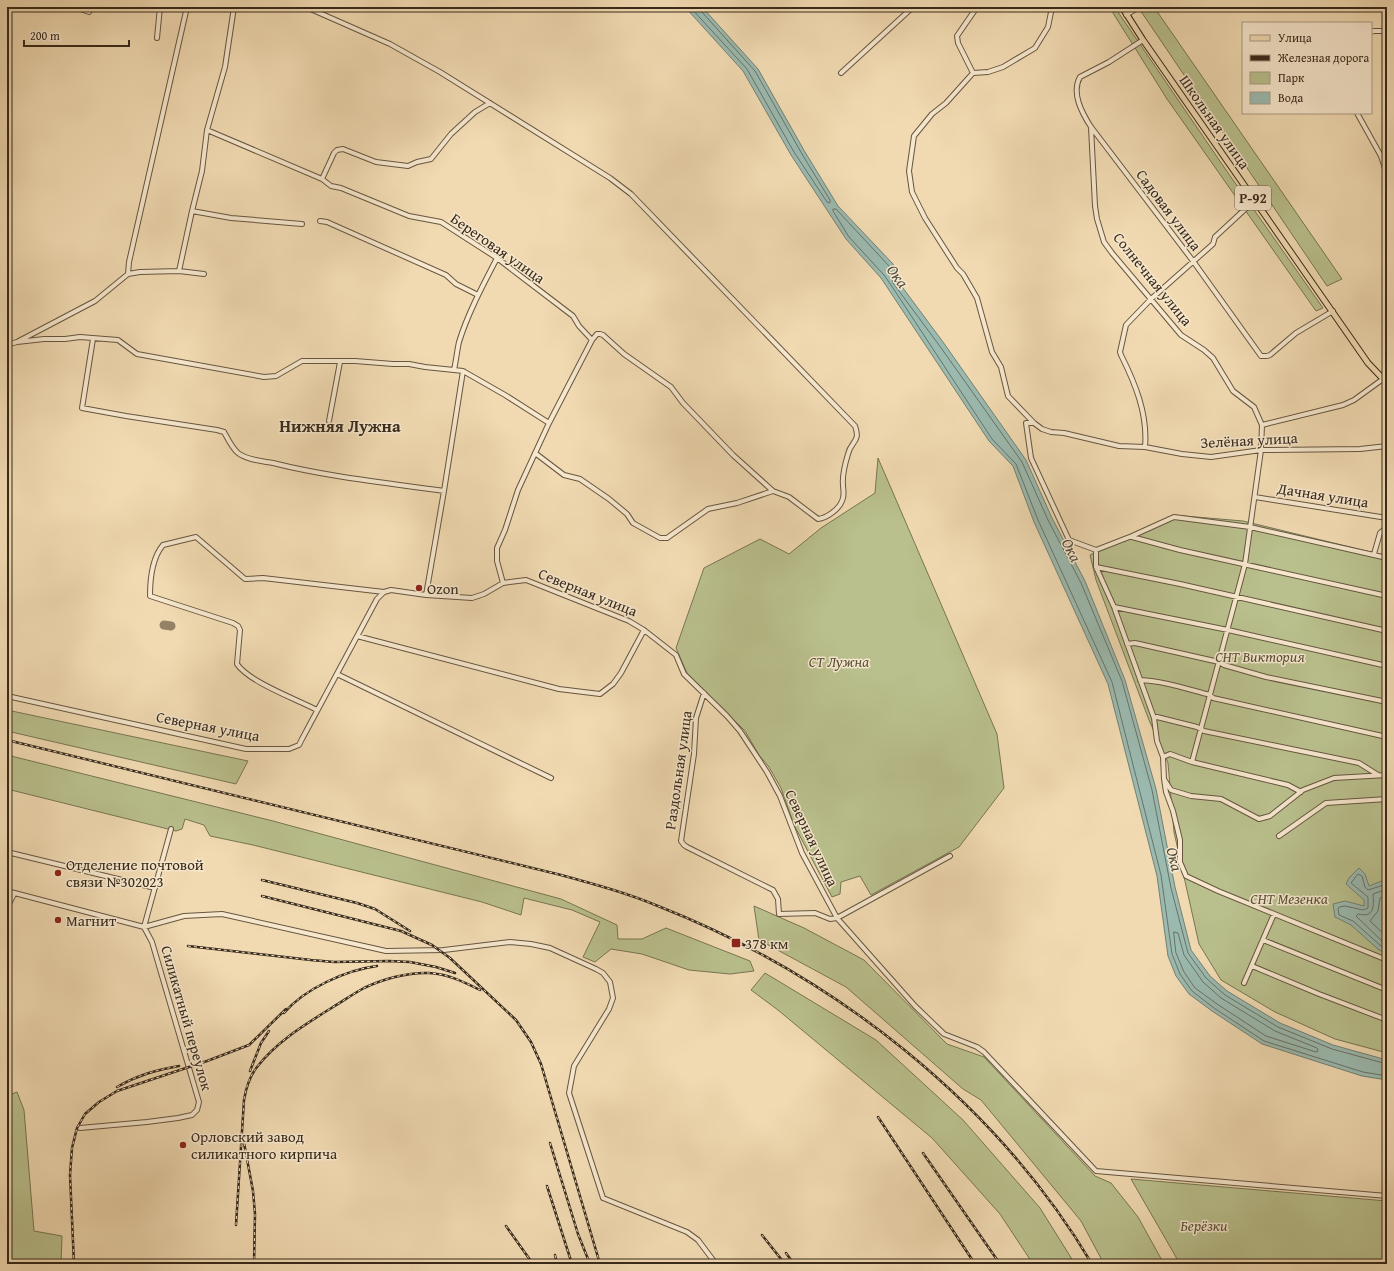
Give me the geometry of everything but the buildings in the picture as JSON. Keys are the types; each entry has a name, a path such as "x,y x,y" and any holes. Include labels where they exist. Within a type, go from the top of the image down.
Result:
{"main road":[{"name":"Р-92","path":"1122,7 1126,15"},
{"name":"Школьная улица","path":"1126,15 1368,362 1383,379"},
{"name":"Р-92","path":"1383,379 1387,383"}],"street":[{"path":"75,7 89,12"},
{"path":"157,38 160,7"},
{"path":"128,274 129,262 187,7"},
{"path":"179,271 202,171 207,130 225,67 234,7"},
{"path":"306,7 390,44 440,72 610,178 631,194 855,426 857,438 849,448 842,484 843,499 839,507 826,516 818,518 789,497 773,491 733,455 683,403 670,387 624,354 603,335 596,334 549,423 518,490 505,530 497,548 497,561 503,582"},
{"path":"841,73 913,7"},
{"path":"973,73 958,43 957,36 977,7"},
{"path":"1034,423 1008,396 1001,367 992,352 977,298 964,274 957,268 925,218 912,192 909,171 914,136 932,114 946,103 973,73 988,72 1003,67 1034,48 1048,27 1052,7"},
{"path":"1126,15 1139,7"},
{"path":"1372,32 1387,31"},
{"name":"Садовая улица","path":"1143,40 1108,62 1080,77 1078,81 1077,93 1081,109 1091,127 1193,261 1261,356 1270,355 1296,334 1333,311"},
{"path":"207,130 322,179 334,153 337,150 342,149 376,162 390,164 408,166 417,162 431,159 451,134 475,112 490,103"},
{"path":"1357,114 1381,156 1387,174"},
{"name":"Солнечная улица","path":"1091,127 1095,206 1100,232 1104,242 1181,335 1204,350 1213,358 1232,391 1254,407 1262,426"},
{"name":"Береговая улица","path":"322,179 330,186 341,188 409,216 441,222 497,258 573,316 579,326 592,340"},
{"path":"1144,446 1146,433 1144,419 1133,380 1120,352 1126,325 1151,299 1213,244 1215,237 1255,200"},
{"path":"192,211 231,218 302,224"},
{"path":"320,221 327,222 446,275 456,284 478,295"},
{"path":"454,370 459,344 478,295 497,258"},
{"path":"17,342 95,301 128,274 140,272 179,271 204,274"},
{"path":"7,345 17,342 44,339 80,337 118,340 137,354 264,377 276,376 302,361 355,361 409,364 454,370 463,372 505,395 549,423"},
{"path":"94,339 82,408 224,432 233,448 238,453 280,465 338,477 444,491"},
{"path":"329,421 340,362"},
{"path":"426,595 463,372"},
{"path":"1192,762 1245,564 1261,450 1262,426 1343,405 1354,400 1383,379"},
{"path":"1034,423 1026,423 1031,458 1069,540 1096,550 1174,517 1250,527 1387,558"},
{"name":"Зелёная улица","path":"1034,423 1042,429 1051,432 1070,434 1119,446 1144,446 1182,454 1211,457 1261,450 1360,449 1387,446"},
{"path":"535,453 564,475 580,479 609,499 627,514 633,523 660,538 667,538 708,509 736,503 773,491"},
{"name":"Дачная улица","path":"1255,497 1387,518"},
{"path":"1374,554 1380,533 1387,527"},
{"path":"1132,536 1180,550 1387,596"},
{"path":"317,710 259,682 240,669 237,664 240,630 238,626 233,623 150,596 151,574 160,549 163,545 196,537 245,579 263,578 384,592"},
{"path":"1096,550 1096,567 1114,607 1154,718 1157,741 1163,757 1166,792 1173,811 1180,840 1180,862 1186,876 1218,891 1387,960"},
{"path":"1096,567 1387,631"},
{"name":"Северная улица","path":"7,696 246,749 294,748 299,745 377,599 384,592 391,590 426,595 472,598 484,594 503,582 526,580 628,621 644,630 676,655 684,674 728,716 740,731 767,772 780,796 802,853 837,918 915,1006 944,1034 977,1047 984,1052 1096,1172 1387,1196"},
{"path":"1114,607 1228,630 1387,666"},
{"path":"357,636 560,689 600,694 613,684 621,673 644,630"},
{"path":"1127,644 1136,643 1219,662 1224,665 1266,677 1387,702"},
{"path":"337,674 551,778"},
{"path":"1140,680 1150,681 1210,695 1213,698 1387,737"},
{"name":"Раздольная улица","path":"704,693 696,718 694,754 681,841 687,847 773,890 778,899 779,914 815,913 830,919 837,918"},
{"path":"1154,718 1157,717 1204,731 1360,763 1379,775"},
{"path":"1163,757 1170,754 1192,762 1288,785 1301,792"},
{"path":"1164,779 1171,790 1191,796 1221,799 1259,819 1270,816 1301,792 1334,778 1387,775"},
{"path":"1279,836 1326,803 1387,799"},
{"path":"144,928 171,829"},
{"path":"7,852 155,888"},
{"path":"837,918 950,856"},
{"path":"7,891 144,928 184,916 222,914 386,951 444,950 510,942 531,944 550,948 596,969 603,973 610,982 613,998 609,1009 574,1066 569,1093 603,1198 687,1232 698,1240 716,1264"},
{"path":"7,908 14,894"},
{"path":"1244,983 1274,914"},
{"name":"Силикатный переулок","path":"80,1128 147,1122 192,1115 197,1110 199,1102 152,942 144,928"},
{"path":"1263,940 1387,990"},
{"path":"1252,966 1387,1020"}],"green space":[{"path":"1111,7 1116,7 1226,170 1323,308 1316,311 1167,99 1113,13"},
{"path":"1138,7 1154,7 1342,279 1327,286"},
{"name":"СТ Лужна","path":"878,458 997,734 1004,788 959,847 871,895 860,876 841,882 840,894 832,897 794,825 781,788 769,767 759,755 745,731 687,673 676,648 704,568 760,539 789,554 821,528 875,493"},
{"path":"1173,515 1243,521 1387,556 1387,1053 1335,1039 1275,1012 1221,980 1199,944 1174,832 1168,763 1149,720 1096,580 1090,555"},
{"path":"7,710 248,761 236,784 7,731"},
{"path":"7,755 273,821 561,899 617,925 618,939 642,939 666,928 750,961 754,971 730,974 689,970 642,954 611,949 595,962 583,957 600,922 572,910 524,898 521,915 482,902 253,845 210,836 204,825 185,819 182,829 176,831 7,789"},
{"path":"754,906 804,928 864,960 947,1044 984,1057 1095,1176 1111,1183 1138,1217 1164,1264 1104,1264 1081,1221 981,1100 963,1089 846,987 759,940"},
{"path":"765,973 876,1040 963,1120 1040,1208 1075,1264 1033,1264 1000,1214 932,1138 778,1010 751,990"},
{"path":"17,1092 24,1110 34,1231 62,1236 61,1264 7,1264 7,1096"},
{"name":"Берёзки","path":"1131,1179 1387,1201 1387,1264 1180,1264"}],"water":[{"path":"685,7 702,7 758,69 805,152 838,206 893,264 897,280 943,342 1026,460 1052,518 1085,581 1125,680 1156,789 1175,887 1191,950 1210,976 1227,991 1280,1023 1333,1045 1387,1060 1387,1080 1362,1076 1262,1044 1189,994 1176,976 1168,956 1157,876 1108,684 1034,522 1013,466 989,441 881,278 846,239 791,155 743,71"},
{"path":"1359,868 1365,874 1369,886 1387,879 1387,953 1379,950 1351,925 1335,917 1333,904 1345,901 1364,906 1364,900 1346,884 1349,878"}],"taxiway":[{"path":"164,625 171,626"}],"railway":[{"path":"7,740 598,885 658,906 723,935 786,968 847,1007 904,1050 958,1097 1008,1149 1053,1205 1092,1264"},
{"path":"262,880 357,903 375,909 410,931"},
{"path":"262,896 401,931 432,945 450,958 516,1020 531,1042 541,1064 600,1264"},
{"path":"188,946 334,962 410,962 436,967 455,973"},
{"path":"284,1013 292,1004 326,982 339,976 377,966"},
{"path":"236,1225 244,1100 248,1083 254,1071 274,1049 302,1027 352,995 364,988 387,979 404,975 429,973 456,979 480,990"},
{"path":"74,1264 70,1175 72,1148 77,1128 85,1114 99,1102 117,1091 207,1061 249,1045 286,1009"},
{"path":"250,1071 261,1043 269,1031"},
{"path":"117,1087 132,1079 163,1069 179,1066"},
{"path":"878,1117 975,1264"},
{"path":"244,1143 253,1191 255,1214 254,1264"},
{"path":"550,1143 578,1234 590,1264"},
{"path":"923,1153 1000,1264"},
{"path":"547,1186 572,1264"},
{"path":"506,1226 533,1264"},
{"path":"762,1235 785,1264"},
{"path":"786,1253 794,1264"},
{"path":"555,1255 557,1264"}],"place":[{"name":"Ozon","path":"419,588"},
{"name":"Отделение почтовой связи №302023","path":"58,873"},
{"name":"Магнит","path":"58,920"},
{"name":"378 км","path":"736,943"},
{"name":"Орловский завод силикатного кирпича","path":"183,1145"}],"district":[{"name":"Нижняя Лужна","path":"340,425"}],"water label":[{"name":"Ока","path":"898,276"},
{"name":"Ока","path":"1072,550"},
{"name":"Ока","path":"1175,859"}],"park label":[{"name":"СНТ Виктория","path":"1260,656"},
{"name":"СНТ Мезенка","path":"1289,898"}]}
